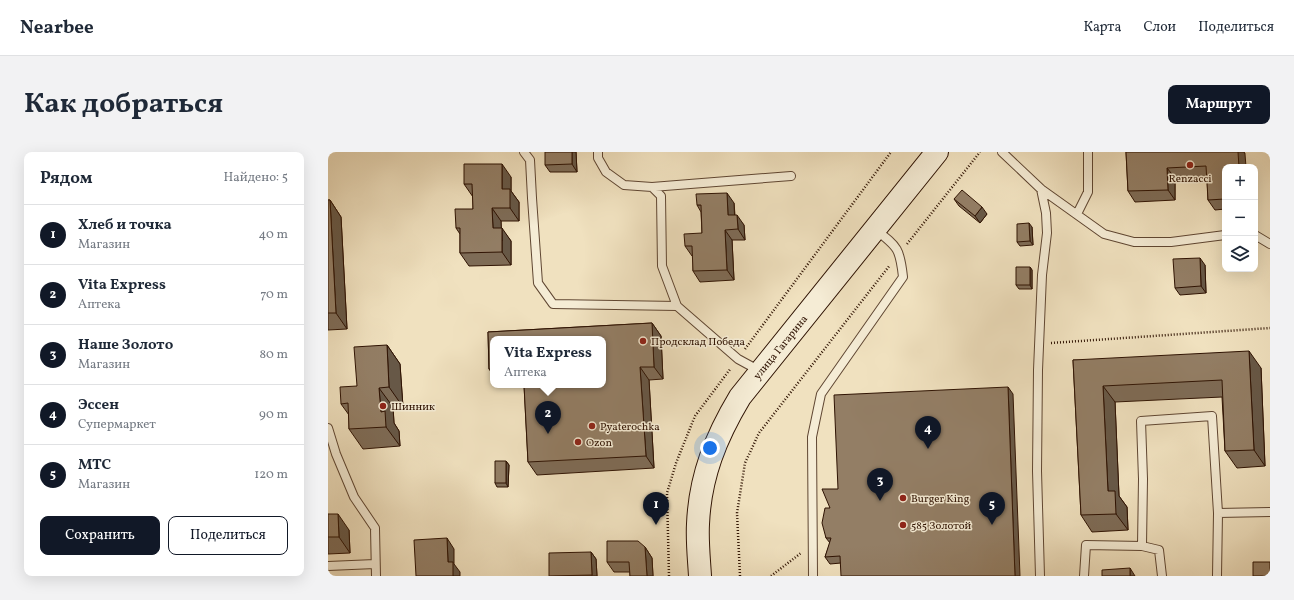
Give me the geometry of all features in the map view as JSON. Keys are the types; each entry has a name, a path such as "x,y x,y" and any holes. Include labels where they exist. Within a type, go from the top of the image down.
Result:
{"main road":[{"name":"улица Гагарина","path":"700,576 698,524 700,499 704,477 712,451 727,420 740,397 875,228 938,152"}],"lane":[{"path":"524,152 530,160 538,283 553,304 677,306"},
{"path":"598,152 598,158 606,172 624,185 652,187 791,176"},
{"path":"1002,152 1041,189 1104,234 1134,242 1171,242 1222,235"},
{"path":"1077,214 1088,192 1088,152"},
{"path":"652,187 661,196 662,266 677,306 738,359 761,372"},
{"path":"1040,576 1037,471 1042,275 1047,233 1046,213 1041,189"},
{"path":"813,576 812,437 821,394 903,277 901,258 894,245 875,228"},
{"path":"1258,236 1270,244"},
{"path":"1142,546 1140,422 1212,416 1218,513 1217,576"},
{"path":"328,428 336,454 354,497 375,528 376,576"},
{"path":"1218,513 1270,512"},
{"path":"1084,576 1086,544 1142,546 1159,550 1162,576"},
{"path":"328,566 375,564"}],"path":[{"path":"740,576 737,513 745,463 759,433 980,152"},
{"path":"1040,344 1270,328"}],"building":[{"path":"545,152 572,152 572,164 545,165"},
{"path":"1126,152 1238,152 1239,164 1222,164 1222,199 1208,200 1206,166 1167,168 1168,190 1128,191"},
{"path":"464,164 502,164 502,189 510,189 510,208 492,208 493,228 502,228 502,252 460,253 460,228 456,228 455,209 473,209 472,184 464,184"},
{"path":"962,190 982,207 975,216 954,199"},
{"path":"727,193 728,215 737,215 738,229 725,230 727,270 693,271 692,246 685,246 684,234 702,233 701,205 697,205 696,194"},
{"path":"328,200 330,200 336,313 328,313"},
{"path":"1029,223 1030,241 1017,242 1017,224"},
{"path":"1200,258 1201,286 1175,288 1173,259"},
{"path":"1016,267 1030,267 1030,285 1016,285"},
{"path":"652,323 654,367 640,367 646,456 528,462 524,388 606,388 606,336 490,336 489,369 488,332"},
{"path":"387,345 389,387 379,388 381,412 385,411 386,427 349,429 348,403 341,404 340,387 357,386 354,347"},
{"path":"1249,351 1254,450 1225,451 1222,380 1103,386 1108,491 1115,491 1116,514 1081,515 1073,360"},
{"path":"1008,387 1015,576 841,576 840,556 825,557 831,538 826,538 822,523 825,508 830,508 822,489 838,489 834,395"},
{"path":"495,461 506,461 506,483 495,483"},
{"path":"328,514 338,514 339,537 328,537"},
{"path":"447,538 448,562 453,562 453,576 416,576 414,540"},
{"path":"607,541 638,541 645,547 647,576 630,576 629,562 607,562"},
{"path":"591,552 592,575 549,576 549,553"},
{"path":"1253,562 1270,562 1270,576 1253,576"},
{"path":"1130,568 1130,576 1102,576 1102,570"}],"place":[{"name":"Renzacci","path":"1190,165"},
{"name":"Продсклад Победа","path":"643,341"},
{"name":"Шинник","path":"383,406"},
{"name":"Pyaterochka","path":"592,426"},
{"name":"Vita Express","path":"548,434"},
{"name":"Ozon","path":"578,442"},
{"name":"Эссен","path":"928,449"},
{"name":"Burger King","path":"903,498"},
{"name":"Наше Золото","path":"880,501"},
{"name":"Хлеб и точка","path":"656,525"},
{"name":"585 Золотой","path":"903,525"},
{"name":"МТС","path":"992,525"}]}
